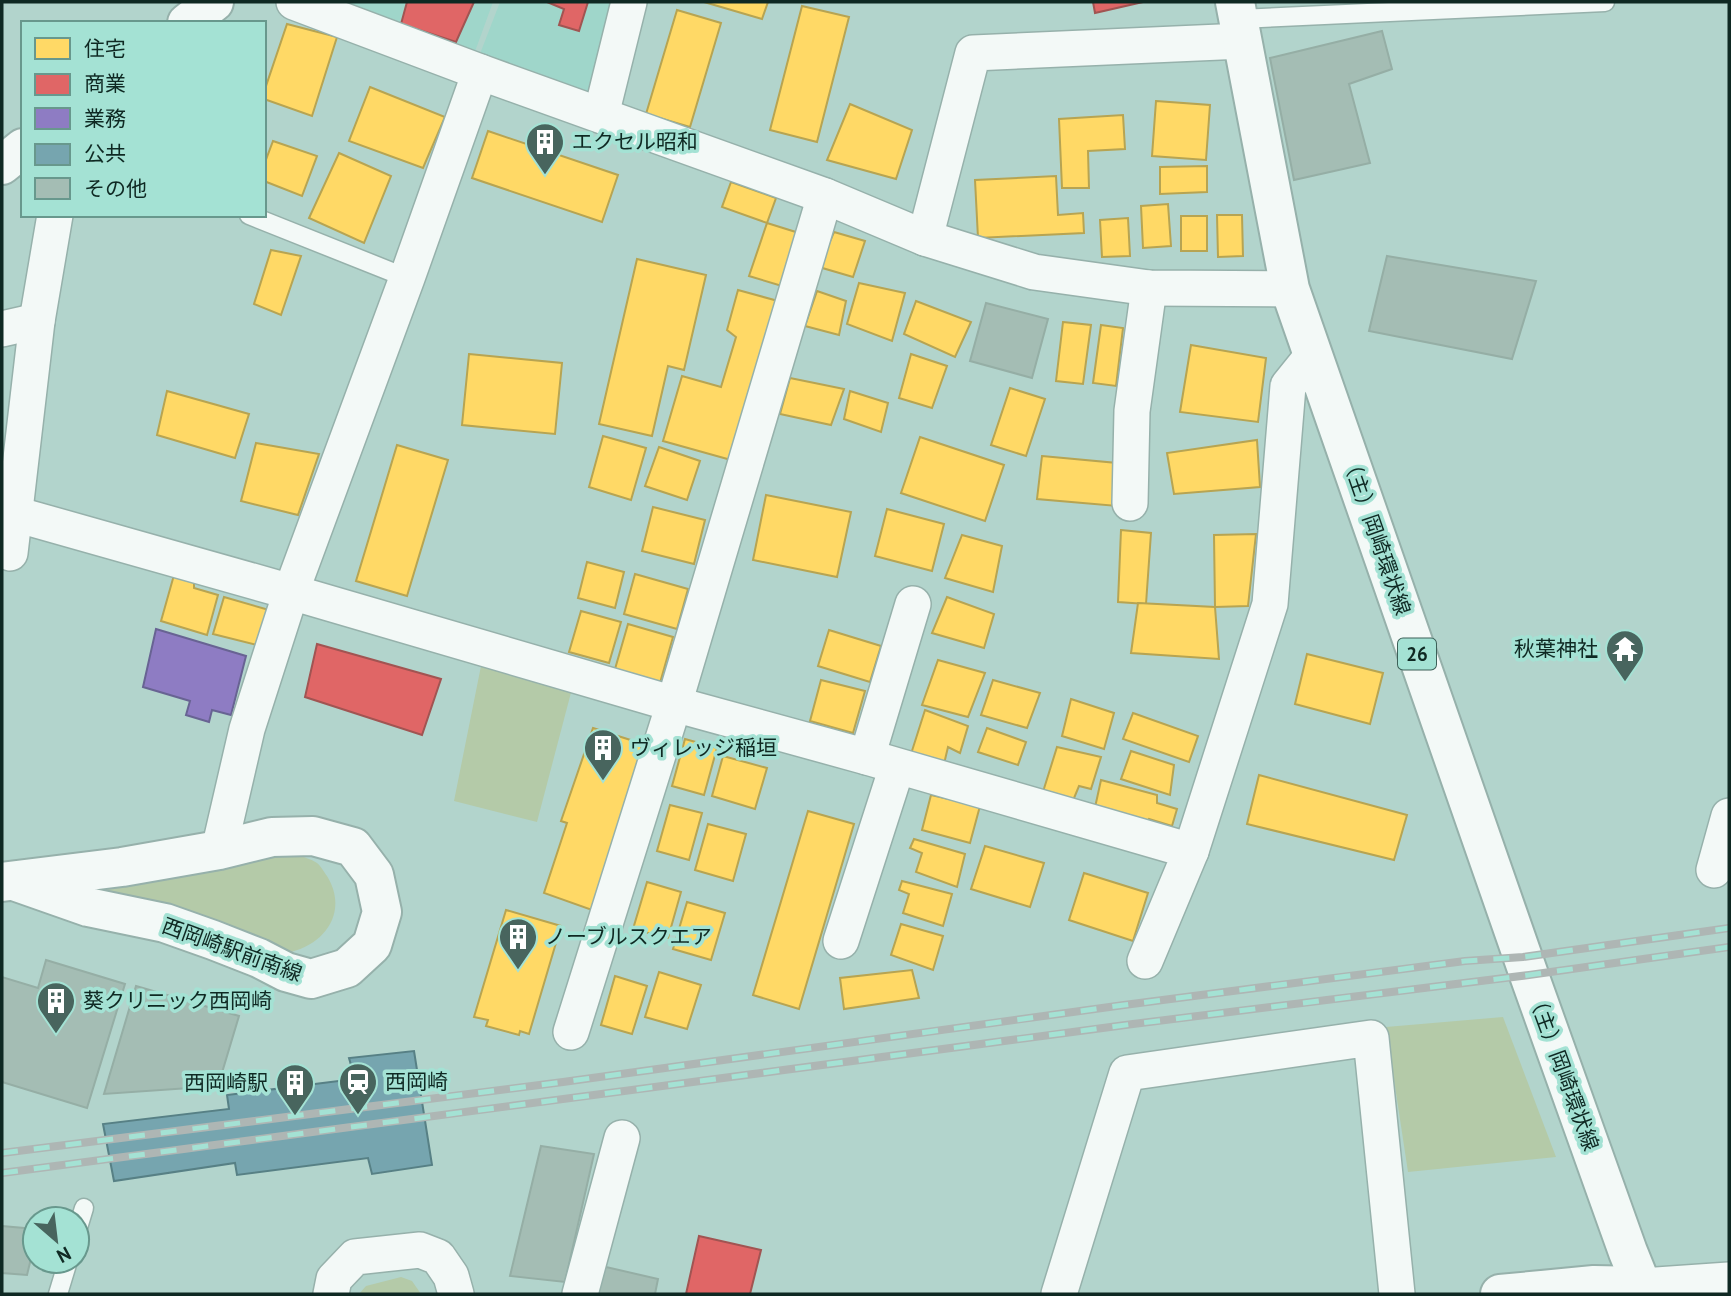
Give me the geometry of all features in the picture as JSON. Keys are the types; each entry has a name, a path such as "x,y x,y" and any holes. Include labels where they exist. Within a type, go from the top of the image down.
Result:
{"main road":[{"path":"190,21 214,2"},
{"name":"（主）岡崎環状線","path":"1239,20 1290,289 1529,975 1644,1290"},
{"path":"2,165 21,151"},
{"name":"西岡崎駅前南線","path":"313,836 354,848 374,875 382,912 372,945 348,968 311,979 286,972 236,949 165,923 88,907 8,881 122,867 272,837 313,836"},
{"path":"1500,1294 1594,1289 1644,1290"}],"street":[{"path":"295,2 480,72 825,196 925,237 1034,272 1149,288 1290,289"},
{"path":"601,116 629,2"},
{"path":"925,237 973,53 1239,20"},
{"path":"219,849 247,729 291,592 480,72"},
{"path":"572,1032 674,704 825,196"},
{"path":"10,553 37,321 55,217"},
{"path":"1130,502 1132,411 1149,288"},
{"path":"2,329 37,321"},
{"path":"1145,961 1191,850 1270,604 1288,386 1313,355"},
{"path":"15,514 1191,850"},
{"path":"841,941 882,762 913,604"},
{"path":"1714,870 1729,816"},
{"path":"1059,1294 1127,1073 1371,1038 1397,1294"},
{"path":"580,1294 622,1138"},
{"path":"331,1294 334,1279 355,1257 420,1250 438,1257 451,1276 456,1294"},
{"path":"1644,1290 1729,1280"}],"lane":[{"path":"1239,20 1605,2"},
{"path":"254,217 407,278"},
{"path":"58,1294 64,1275"}],"shaded area":[{"path":"320,2 493,2 473,57"},
{"path":"500,2 613,2 588,96 478,59"},
{"path":"481,666 573,685 537,822 454,801"},
{"path":"296,854 320,866 333,889 335,901 334,913 324,933 304,948 291,952 178,907 148,899 55,884 254,856"},
{"path":"1503,1017 1556,1157 1408,1172 1386,1027"},
{"path":"401,1277 412,1281 421,1294 359,1294 366,1286"}],"building: 住宅":[{"path":"704,2 768,2 762,19"},
{"path":"802,6 849,17 817,142 770,130"},
{"path":"677,10 721,23 690,127 646,114"},
{"path":"287,24 337,37 312,116 266,100 266,86"},
{"path":"370,87 445,117 423,168 349,141"},
{"path":"1156,101 1210,105 1206,160 1152,156"},
{"path":"850,104 912,130 896,179 827,160"},
{"path":"1123,115 1125,149 1088,151 1089,188 1062,188 1059,119"},
{"name":"エクセル昭和","path":"488,131 618,175 602,222 472,178"},
{"path":"273,141 317,156 302,196 266,182 266,160"},
{"path":"339,153 391,176 364,243 309,218"},
{"path":"1207,166 1207,192 1160,194 1160,167"},
{"path":"1056,176 1058,215 1083,213 1084,233 978,238 975,180"},
{"path":"731,182 776,198 767,223 722,207"},
{"path":"1168,204 1171,246 1143,248 1141,206"},
{"path":"1217,215 1242,215 1243,256 1218,257"},
{"path":"1181,216 1207,216 1207,251 1181,251"},
{"path":"1128,218 1130,256 1102,257 1100,220"},
{"path":"767,223 799,233 782,286 749,276"},
{"path":"834,232 865,241 853,277 819,267"},
{"path":"271,250 301,256 281,315 254,304"},
{"path":"637,259 706,275 684,370 668,366 652,436 599,424"},
{"path":"859,283 905,293 892,341 847,324"},
{"path":"738,290 778,301 731,460 663,441 682,376 721,387 736,337 727,330"},
{"path":"817,291 846,301 839,335 805,326"},
{"path":"916,301 971,322 955,357 904,334"},
{"path":"1063,322 1091,325 1083,384 1056,381"},
{"path":"1101,325 1123,328 1116,386 1093,383"},
{"path":"1191,345 1266,358 1258,422 1180,412"},
{"path":"469,354 562,363 555,434 462,425"},
{"path":"911,354 947,366 932,408 899,398"},
{"path":"790,378 844,389 831,425 780,414"},
{"path":"1010,388 1045,399 1026,456 991,445"},
{"path":"167,391 249,414 235,458 157,435"},
{"path":"850,391 888,403 881,432 844,419"},
{"path":"603,436 646,448 631,500 589,487"},
{"path":"920,437 1004,465 985,521 901,493"},
{"path":"1257,440 1260,487 1174,494 1167,453"},
{"path":"256,443 319,454 298,515 241,501"},
{"path":"397,445 448,460 407,596 356,581"},
{"path":"659,447 700,461 687,500 645,486"},
{"path":"1042,456 1117,463 1117,506 1037,499"},
{"path":"766,495 851,512 837,577 753,560"},
{"path":"653,507 705,520 694,564 642,551"},
{"path":"887,509 944,524 932,571 875,556"},
{"path":"1121,530 1151,533 1146,604 1118,602"},
{"path":"1256,534 1248,606 1215,607 1214,535"},
{"path":"962,535 1002,546 993,592 945,578"},
{"path":"587,562 624,572 615,608 578,598"},
{"path":"635,574 688,589 677,629 624,614"},
{"path":"174,575 194,580 194,588 218,595 207,635 161,621"},
{"path":"224,597 269,610 257,645 213,634"},
{"path":"947,597 994,614 984,648 932,633"},
{"path":"1138,603 1215,607 1219,659 1131,653"},
{"path":"581,611 621,622 609,663 569,652"},
{"path":"628,624 673,637 660,683 615,669"},
{"path":"829,630 881,646 870,682 818,666"},
{"path":"1307,654 1383,673 1370,724 1295,704"},
{"path":"938,660 985,673 968,717 922,705"},
{"path":"821,680 865,691 853,733 810,721"},
{"path":"993,680 1040,693 1027,728 981,715"},
{"path":"1071,699 1114,713 1104,749 1062,736"},
{"path":"925,710 968,726 960,753 948,747 944,764 911,754"},
{"path":"1133,713 1198,736 1189,762 1123,739"},
{"name":"ヴィレッジ稲垣","path":"593,728 643,744 592,910 544,893 567,823 561,821"},
{"path":"987,728 1026,742 1018,765 978,752"},
{"path":"685,739 717,748 704,795 672,786"},
{"path":"1057,747 1101,757 1091,789 1079,786 1072,803 1042,795"},
{"path":"1131,751 1174,765 1170,795 1121,779"},
{"path":"723,756 767,768 755,809 712,796"},
{"path":"1259,775 1407,815 1394,860 1247,824"},
{"path":"1101,780 1157,795 1157,803 1177,809 1172,826 1149,819 1145,827 1094,812"},
{"path":"931,795 980,806 970,843 922,830"},
{"path":"670,805 702,813 689,860 657,851"},
{"path":"808,811 854,824 799,1009 753,995"},
{"path":"708,824 746,834 733,881 695,870"},
{"path":"914,839 965,854 957,887 916,872 922,853 910,848"},
{"path":"985,846 1044,863 1030,907 971,889"},
{"path":"1084,873 1148,893 1133,941 1069,920"},
{"path":"902,881 952,894 943,926 903,913 909,894 899,890"},
{"path":"647,882 681,892 668,938 633,929"},
{"path":"687,902 725,913 711,960 673,949"},
{"name":"ノーブルスクエア","path":"506,910 561,926 529,1034 520,1031 519,1035 486,1026 488,1020 474,1017"},
{"path":"901,924 943,936 933,970 891,955"},
{"path":"912,970 919,998 844,1009 840,978"},
{"path":"659,972 701,985 687,1029 645,1017"},
{"path":"615,976 647,986 632,1034 601,1025"}],"building: 商業":[{"path":"407,2 474,2 456,42 401,24"},
{"path":"547,2 588,2 579,31 559,25 564,9"},
{"path":"1093,2 1143,2 1095,13"},
{"path":"317,644 441,679 422,735 305,697"},
{"path":"699,1236 761,1250 750,1294 686,1294"}],"building: 業務":[{"path":"156,629 246,656 231,715 212,710 209,722 186,715 190,701 143,687"}],"building: 公共":[{"name":"西岡崎駅","path":"414,1051 432,1165 372,1174 368,1158 237,1175 235,1163 114,1181 103,1124 229,1109 227,1095 355,1079 349,1058"}],"building: その他":[{"path":"1382,31 1392,69 1349,84 1370,163 1294,180 1270,58"},
{"path":"1387,256 1536,281 1512,359 1369,331"},
{"path":"986,303 1048,319 1032,378 970,361"},
{"name":"葵クリニック西岡崎","path":"46,960 125,984 87,1108 2,1082 2,977 38,988"},
{"path":"136,986 239,1016 218,1086 104,1094"},
{"path":"541,1146 594,1154 565,1282 510,1276"},
{"path":"2,1226 21,1228 21,1275 2,1273"},
{"path":"593,1264 658,1279 655,1294 588,1294"}],"railway":[{"path":"2,1153 563,1082 1465,961 1523,957 1729,928"},
{"path":"2,1173 1729,947"}],"place":[{"name":"エクセル昭和","path":"545,176"},
{"name":"秋葉神社","path":"1625,683"},
{"name":"ヴィレッジ稲垣","path":"603,782"},
{"name":"ノーブルスクエア","path":"518,971"},
{"name":"葵クリニック西岡崎","path":"56,1035"},
{"name":"西岡崎","path":"358,1116"},
{"name":"西岡崎駅","path":"295,1117"}]}
